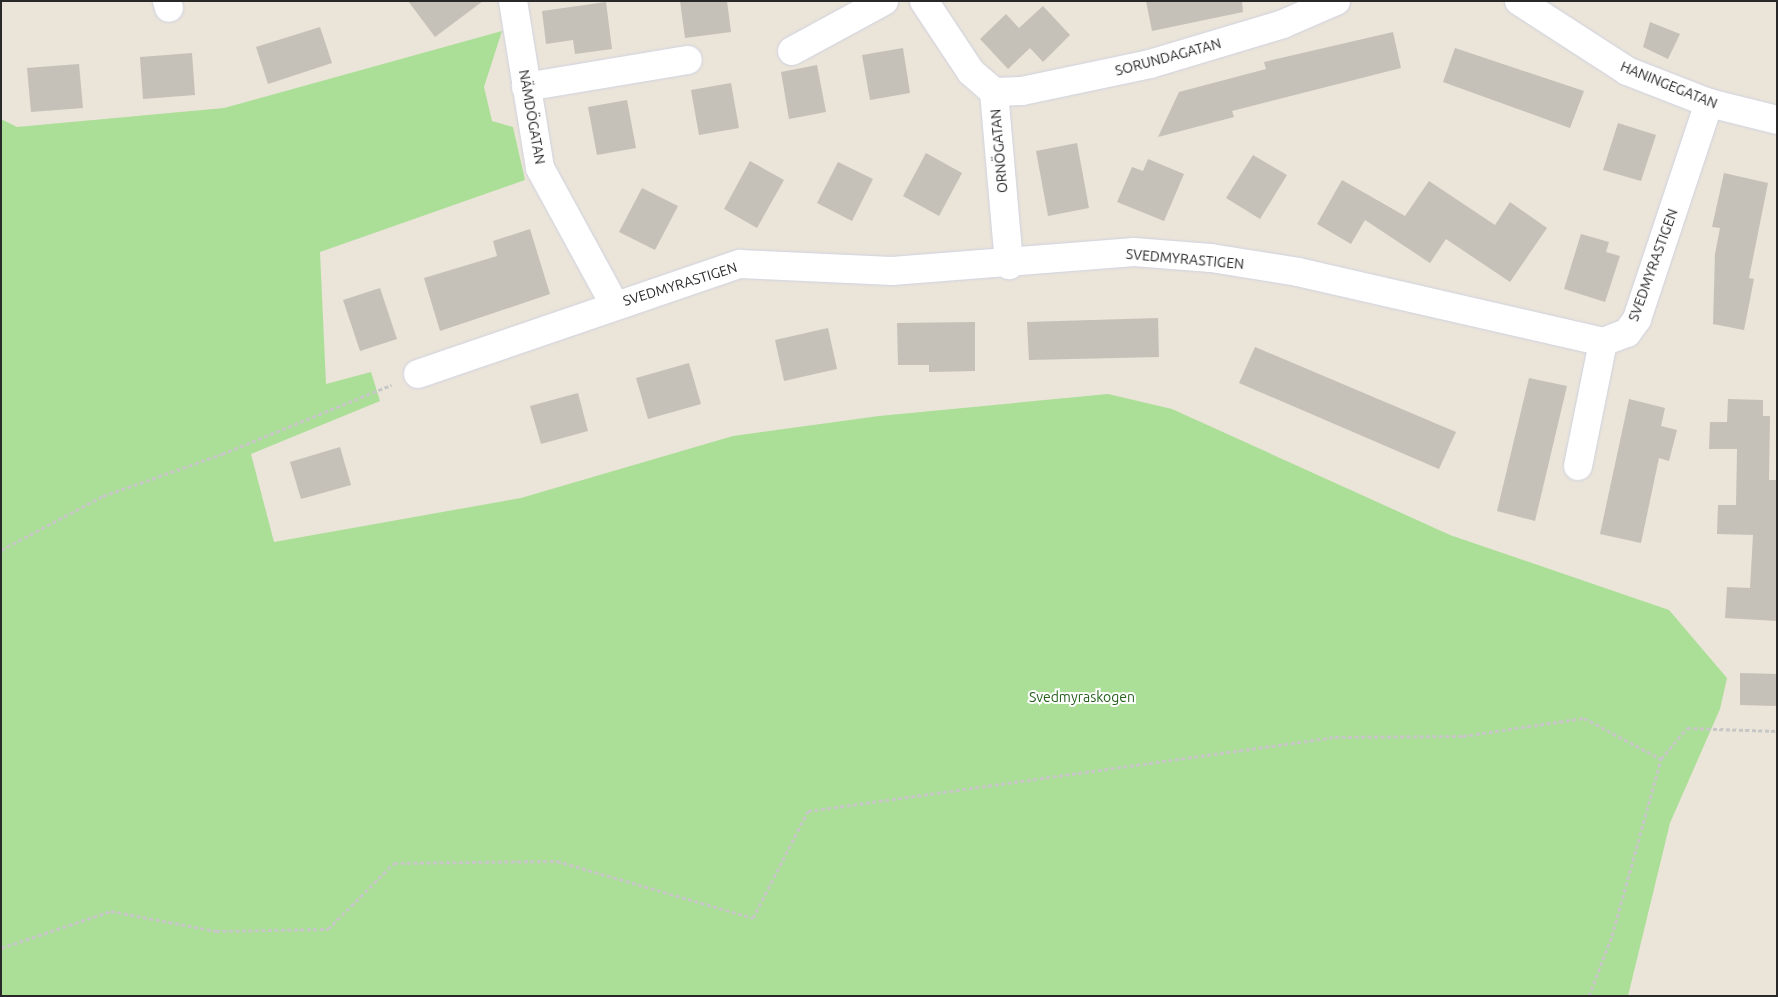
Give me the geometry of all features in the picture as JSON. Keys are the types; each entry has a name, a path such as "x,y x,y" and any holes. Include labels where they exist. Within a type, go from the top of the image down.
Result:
{"street":[{"name":"NÄMDÖGATAN","path":"513,1 540,168 614,304"},
{"path":"792,51 884,1"},
{"name":"ORNÖGATAN","path":"924,1 972,72 994,92 1009,265"},
{"name":"SORUNDAGATAN","path":"994,92 1022,91 1150,64 1283,24 1336,1"},
{"name":"HANINGEGATAN","path":"1519,1 1627,71 1710,103 1777,120"},
{"path":"526,88 688,60"},
{"name":"SVEDMYRASTIGEN","path":"418,374 614,304 740,264 892,272 1009,265 1134,252 1211,258 1298,272 1603,342 1627,333 1637,319 1710,103"},
{"path":"1578,466 1603,342"}],"path":[{"path":"1,550 103,496 222,454 418,374"},
{"path":"1,948 111,910 216,931 328,929 394,862 558,861 753,918 808,811 1335,737 1462,736 1584,718 1661,759"},
{"path":"1589,996 1612,936 1661,759 1687,728 1777,731"}],"green space":[{"name":"Svedmyraskogen","path":"502,31 484,87 492,121 513,127 525,180 320,252 326,384 371,372 380,401 251,454 274,542 521,498 733,436 879,416 1108,394 1172,409 1450,535 1669,610 1727,678 1720,709 1670,823 1628,996 1,996 1,119 17,127 224,108"}],"building":[{"path":"408,1 483,1 435,37"},
{"path":"680,1 727,1 731,32 685,38"},
{"path":"1146,1 1242,1 1243,12 1152,31"},
{"path":"606,2 612,49 575,54 573,40 546,44 542,11"},
{"path":"1043,6 1070,35 1043,62 1030,48 1008,69 980,39 1006,14 1019,28"},
{"path":"1650,22 1680,34 1668,59 1643,47"},
{"path":"320,27 332,63 268,84 256,47"},
{"path":"1393,32 1401,68 1232,111 1234,117 1158,137 1179,92 1266,69 1264,62"},
{"path":"903,48 910,93 870,100 862,55"},
{"path":"1455,48 1584,91 1570,128 1443,82"},
{"path":"192,53 195,95 143,99 140,57"},
{"path":"79,64 83,108 31,112 27,68"},
{"path":"817,65 826,112 789,119 781,72"},
{"path":"731,83 739,128 699,135 691,90"},
{"path":"627,100 636,148 597,155 588,107"},
{"path":"1618,123 1656,135 1641,181 1603,170"},
{"path":"1077,143 1089,208 1048,216 1036,151"},
{"path":"926,153 962,173 939,216 903,196"},
{"path":"1253,155 1287,175 1260,219 1226,198"},
{"path":"1148,159 1184,174 1164,221 1117,202 1132,167 1143,171"},
{"path":"750,161 784,180 757,228 724,209"},
{"path":"838,162 873,179 852,221 817,203"},
{"path":"1724,173 1768,183 1749,278 1754,279 1744,330 1713,324 1715,254 1720,228 1712,227"},
{"path":"1342,180 1405,216 1429,181 1495,225 1510,202 1547,228 1510,282 1446,239 1430,263 1365,220 1351,244 1317,224"},
{"path":"642,188 678,206 655,250 619,232"},
{"path":"530,229 550,294 440,331 424,278 497,256 493,241"},
{"path":"1581,234 1609,242 1606,252 1620,256 1605,302 1564,289"},
{"path":"380,288 397,339 360,351 343,300"},
{"path":"1158,318 1159,357 1029,360 1027,322"},
{"path":"975,322 975,371 929,372 929,365 898,365 897,323"},
{"path":"828,328 837,369 784,381 775,340"},
{"path":"1255,347 1456,432 1439,469 1239,383"},
{"path":"689,363 701,404 648,419 636,378"},
{"path":"1529,378 1567,386 1535,521 1497,511"},
{"path":"578,393 588,431 541,444 530,406"},
{"path":"1629,399 1665,408 1661,426 1677,430 1669,461 1659,458 1641,543 1600,534"},
{"path":"1728,399 1763,400 1763,416 1770,416 1769,480 1777,480 1777,621 1725,618 1727,587 1750,588 1753,535 1717,534 1718,505 1736,505 1737,449 1709,449 1710,422 1727,422"},
{"path":"340,447 351,485 301,499 290,462"},
{"path":"1740,673 1777,674 1777,706 1740,705"}]}
